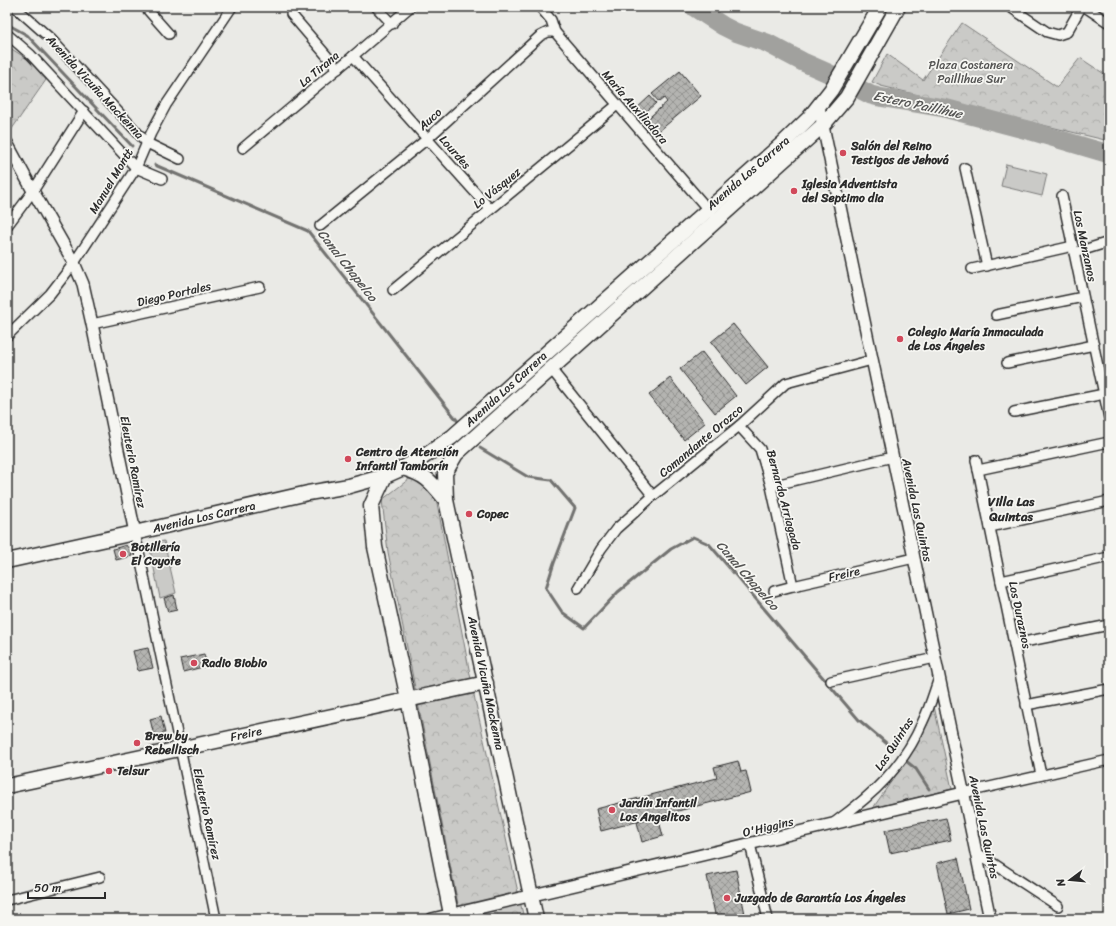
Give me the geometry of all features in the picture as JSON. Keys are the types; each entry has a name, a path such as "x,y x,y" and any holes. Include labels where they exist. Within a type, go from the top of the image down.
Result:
{"main road":[{"name":"Avenida Los Carrera","path":"7,561 308,493 349,486 385,476 422,458 452,437 782,144 809,118 831,90 880,7"},
{"name":"Avenida Los Carrera","path":"446,500 445,473 456,454 823,125 846,97 898,7"},
{"name":"Avenida Vicuña Mackenna","path":"404,468 421,474 429,480 446,500 536,919"},
{"path":"385,476 371,506 375,548 408,699 452,917"},
{"name":"Freire","path":"7,786 486,683"}],"street":[{"name":"Avenida Vicuña Mackenna","path":"14,7 52,39 146,143 180,159"},
{"path":"147,7 169,34"},
{"name":"Manuel Montt","path":"7,336 50,294 74,263 136,168 146,143 166,105 232,7"},
{"path":"376,7 392,24"},
{"name":"La Tirana","path":"243,148 392,24 410,7"},
{"name":"María Auxiliadora","path":"540,7 551,20 555,32 717,221"},
{"path":"1010,7 1047,32 1058,35 1067,32 1081,7"},
{"path":"1085,7 1109,23"},
{"path":"291,14 338,69"},
{"name":"Auco","path":"320,226 427,139 540,36 548,32 555,32"},
{"name":"Avenida Vicuña Mackenna","path":"7,34 31,55 136,168 162,179"},
{"name":"Lourdes","path":"353,56 490,209"},
{"name":"Lo Vásquez","path":"393,290 617,105"},
{"name":"Avenida Las Quintas","path":"819,107 990,919"},
{"path":"7,226 33,191 84,111"},
{"name":"Eleuterio Ramírez","path":"7,143 74,263 83,284 216,919"},
{"path":"965,168 987,266"},
{"name":"Los Manzanos","path":"1062,196 1109,418"},
{"path":"972,269 1109,242"},
{"name":"Diego Portales","path":"92,324 260,286"},
{"path":"996,315 1084,297"},
{"path":"1007,363 1094,345"},
{"name":"Comandante Orozco","path":"578,588 601,549 616,529 653,496 739,426 786,384 872,360"},
{"path":"550,369 653,496"},
{"path":"1014,412 1104,394"},
{"name":"Bernardo Arriagada","path":"739,426 760,448 771,486 793,586"},
{"path":"978,470 1109,442"},
{"path":"771,486 893,457"},
{"name":"Los Duraznos","path":"976,460 1041,775"},
{"path":"990,527 1109,500"},
{"path":"1000,581 1109,557"},
{"name":"Freire","path":"774,591 914,558"},
{"path":"1014,644 1109,625"},
{"path":"831,681 935,658"},
{"name":"Las Quintas","path":"832,825 869,796 900,762 923,722 939,678"},
{"path":"1026,705 1109,689"},
{"name":"O'Higgins","path":"432,919 452,917 531,896 1109,760"},
{"path":"750,844 768,919"},
{"path":"976,852 1058,906"},
{"path":"7,900 100,877"}],"green space":[{"name":"Plaza Costanera Paillihue Sur","path":"962,23 1057,87 1080,58 1109,77 1109,141 881,86 872,82 887,54 923,80"},
{"path":"7,46 29,60 46,80 7,136"},
{"path":"1006,164 1047,174 1042,196 1001,186"},
{"path":"409,479 427,483 436,498 475,700 524,919 461,919 388,552 382,500"},
{"path":"164,541 176,593 160,598 149,544"},
{"path":"934,706 952,789 873,808 917,744"}],"building":[{"path":"680,71 701,96 659,131 663,136 659,140 644,122 667,102 664,98 659,102 652,94"},
{"path":"650,96 656,103 640,117 635,110"},
{"path":"733,324 768,367 746,385 711,342"},
{"path":"702,352 736,396 715,413 680,369"},
{"path":"670,378 705,423 684,440 649,395"},
{"name":"Botillería El Coyote","path":"126,545 132,556 116,560 113,549"},
{"path":"174,595 177,610 168,612 164,598"},
{"path":"148,648 153,668 138,671 133,651"},
{"name":"Radio Biobio","path":"204,654 207,666 183,672 180,659"},
{"path":"161,716 165,733 162,733 163,738 155,740 150,719"},
{"path":"738,761 741,772 746,771 751,792 601,831 596,809 717,778 714,767"},
{"path":"658,817 663,836 642,842 637,822"},
{"path":"946,818 951,840 890,853 885,830"},
{"path":"958,858 969,909 948,914 937,863"},
{"name":"Juzgado de Garantía Los Ángeles","path":"736,870 746,919 716,919 707,876"}],"waterway":[{"name":"Estero Paillihue","path":"694,7 735,32 767,43 871,95 944,108 1031,131 1109,154"},
{"path":"7,24 27,35 132,146"},
{"name":"Canal Chapelco","path":"155,165 308,231 460,424"},
{"name":"Canal Chapelco","path":"480,448 528,477 551,480 575,508 546,588 562,612 584,628 618,592 671,549 693,537 709,544 859,720 892,748"},
{"name":"Canal Chapelco","path":"906,761 916,769 929,789"}],"place":[{"name":"Salón del Reino Testigos de Jehová","path":"843,153"},
{"name":"Iglesia Adventista del Septimo dia","path":"794,191"},
{"name":"Colegio María Inmaculada de Los Ángeles","path":"900,339"},
{"name":"Centro de Atención Infantil Tamborín","path":"348,459"},
{"name":"Copec","path":"469,514"},
{"name":"Botillería El Coyote","path":"123,554"},
{"name":"Radio Biobio","path":"194,663"},
{"name":"Brew by Rebellisch","path":"137,743"},
{"name":"Telsur","path":"109,771"},
{"name":"Jardín Infantil Los Angelitos","path":"612,810"},
{"name":"Juzgado de Garantía Los Ángeles","path":"727,898"}],"district":[{"name":"Villa Las Quintas","path":"1011,508"}]}
